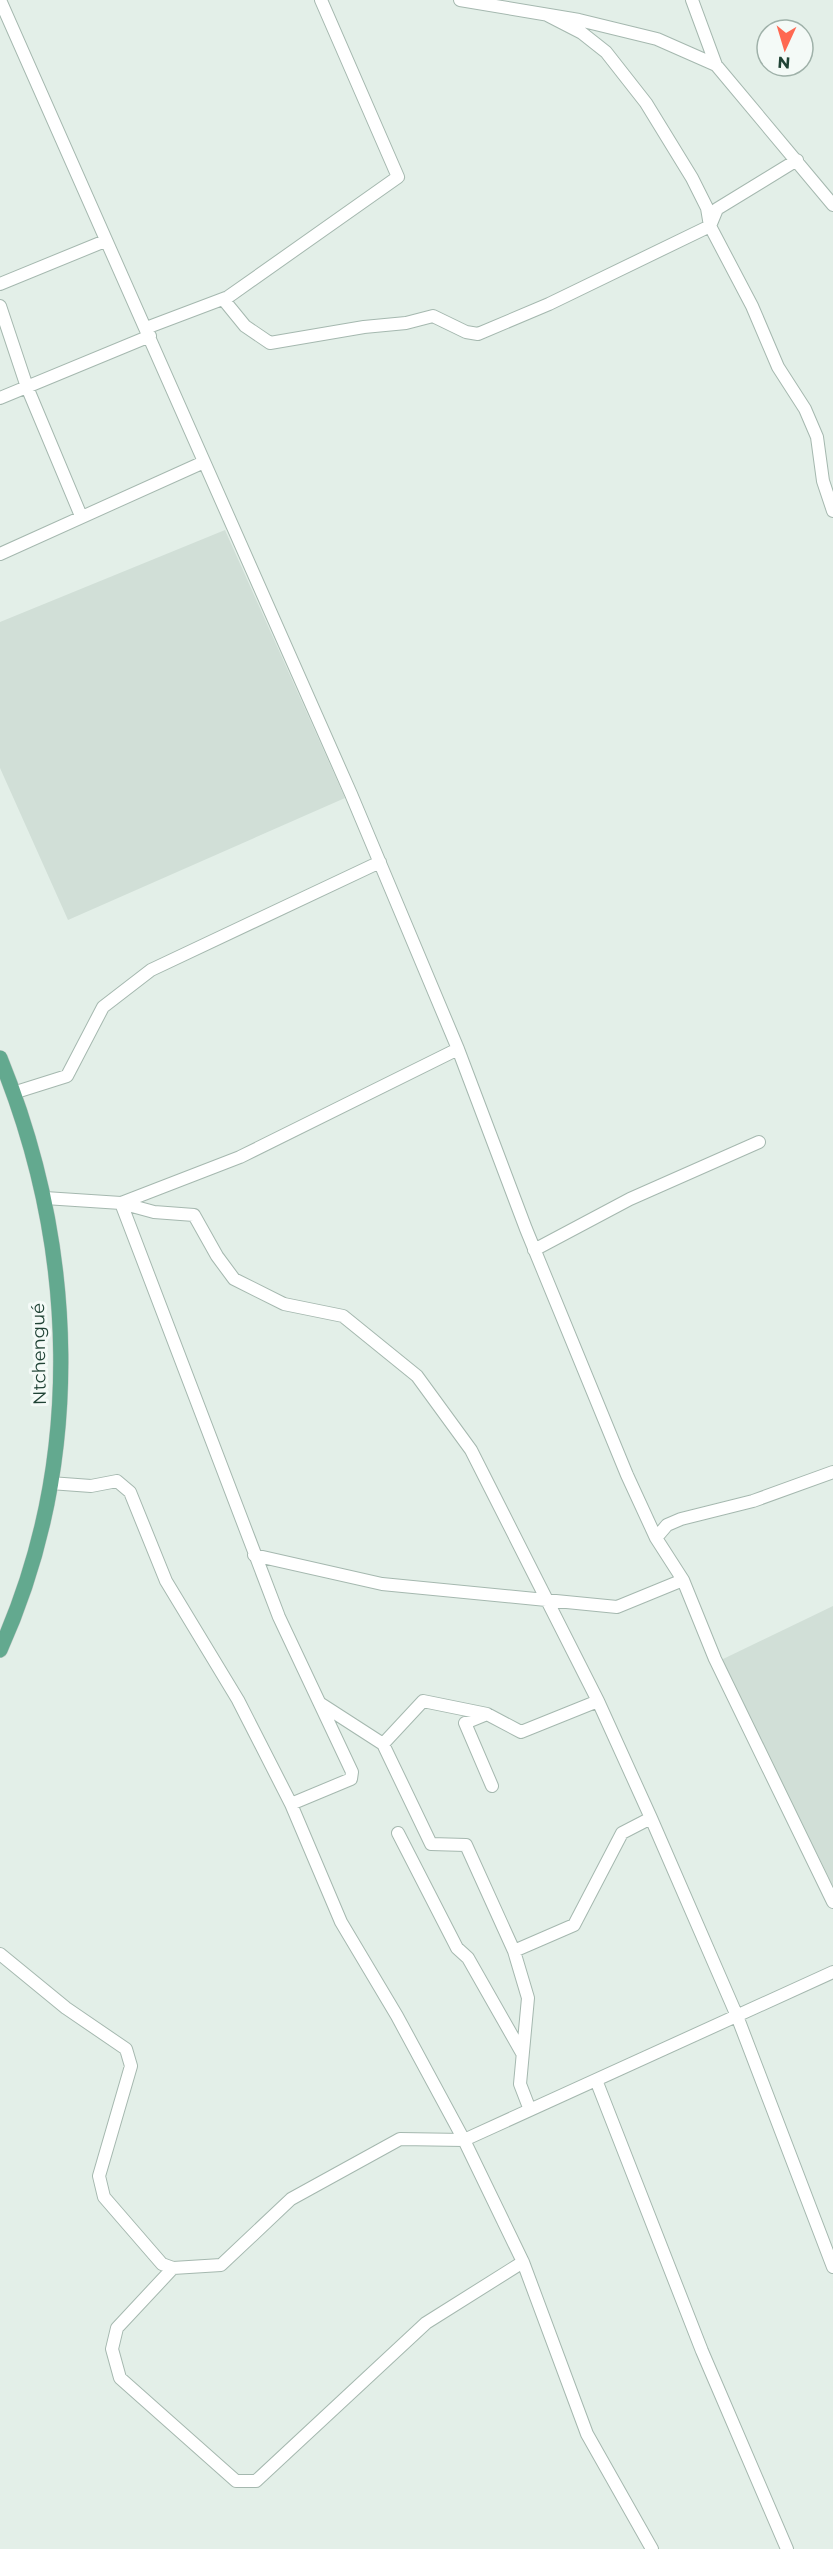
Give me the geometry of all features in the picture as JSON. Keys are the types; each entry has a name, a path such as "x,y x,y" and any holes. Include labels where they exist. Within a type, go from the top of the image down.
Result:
{"main road":[{"name":"Ntchengué","path":"0,1058 14,1093 45,1198 54,1256 62,1336 61,1399 50,1483 28,1573 0,1650"}],"street":[{"path":"0,0 380,862 458,1048 534,1250 656,1538 683,1580 715,1659 833,1902"},
{"path":"0,398 223,299 398,177 321,0"},
{"path":"460,0 579,20 657,39 716,65"},
{"path":"692,0 716,65 833,205"},
{"path":"547,15 594,41 626,75 692,178 707,208 710,225 752,306 778,367 805,409 817,437 823,481 833,511"},
{"path":"223,299 246,326 270,343 364,327 406,323 433,316 466,332 478,334 549,304 710,225 717,209 797,160"},
{"path":"0,284 105,241"},
{"path":"0,306 27,387 81,516"},
{"path":"1,550 204,462"},
{"path":"14,1093 67,1076 103,1007 151,970 380,862"},
{"path":"121,1203 240,1156 458,1048"},
{"path":"534,1250 630,1199 759,1142"},
{"path":"45,1198 121,1203 154,1212 194,1215 217,1256 234,1279 284,1304 343,1316 417,1376 471,1450 598,1701 737,2016 833,2267"},
{"path":"121,1203 279,1617 352,1772 351,1779 291,1804"},
{"path":"656,1538 667,1525 681,1519 753,1501 833,1472"},
{"path":"50,1483 91,1485 117,1481 130,1492 166,1581 238,1700 291,1804 341,1922 398,2016 464,2140 523,2262 587,2434 652,2549"},
{"path":"254,1555 382,1584 617,1607 683,1580"},
{"path":"383,1744 423,1701 487,1714 521,1732 598,1701"},
{"path":"320,1704 383,1744 431,1844 466,1845 514,1951 528,1998 520,2084 530,2110"},
{"path":"487,1714 465,1723 492,1786"},
{"path":"514,1951 574,1925 622,1833 651,1818"},
{"path":"398,1833 457,1948 468,1958 522,2053"},
{"path":"0,1954 66,2008 126,2049 131,2066 99,2176 100,2187 104,2197 162,2264 173,2268 221,2265 291,2199 400,2139 464,2140 833,1972"},
{"path":"596,2080 702,2351 787,2549"},
{"path":"173,2268 117,2328 112,2349 120,2378 236,2481 256,2481 426,2323 523,2262"}],"shaded area":[{"path":"225,530 345,798 68,920 0,768 0,622"},
{"path":"833,1606 833,1886 721,1660"}]}
